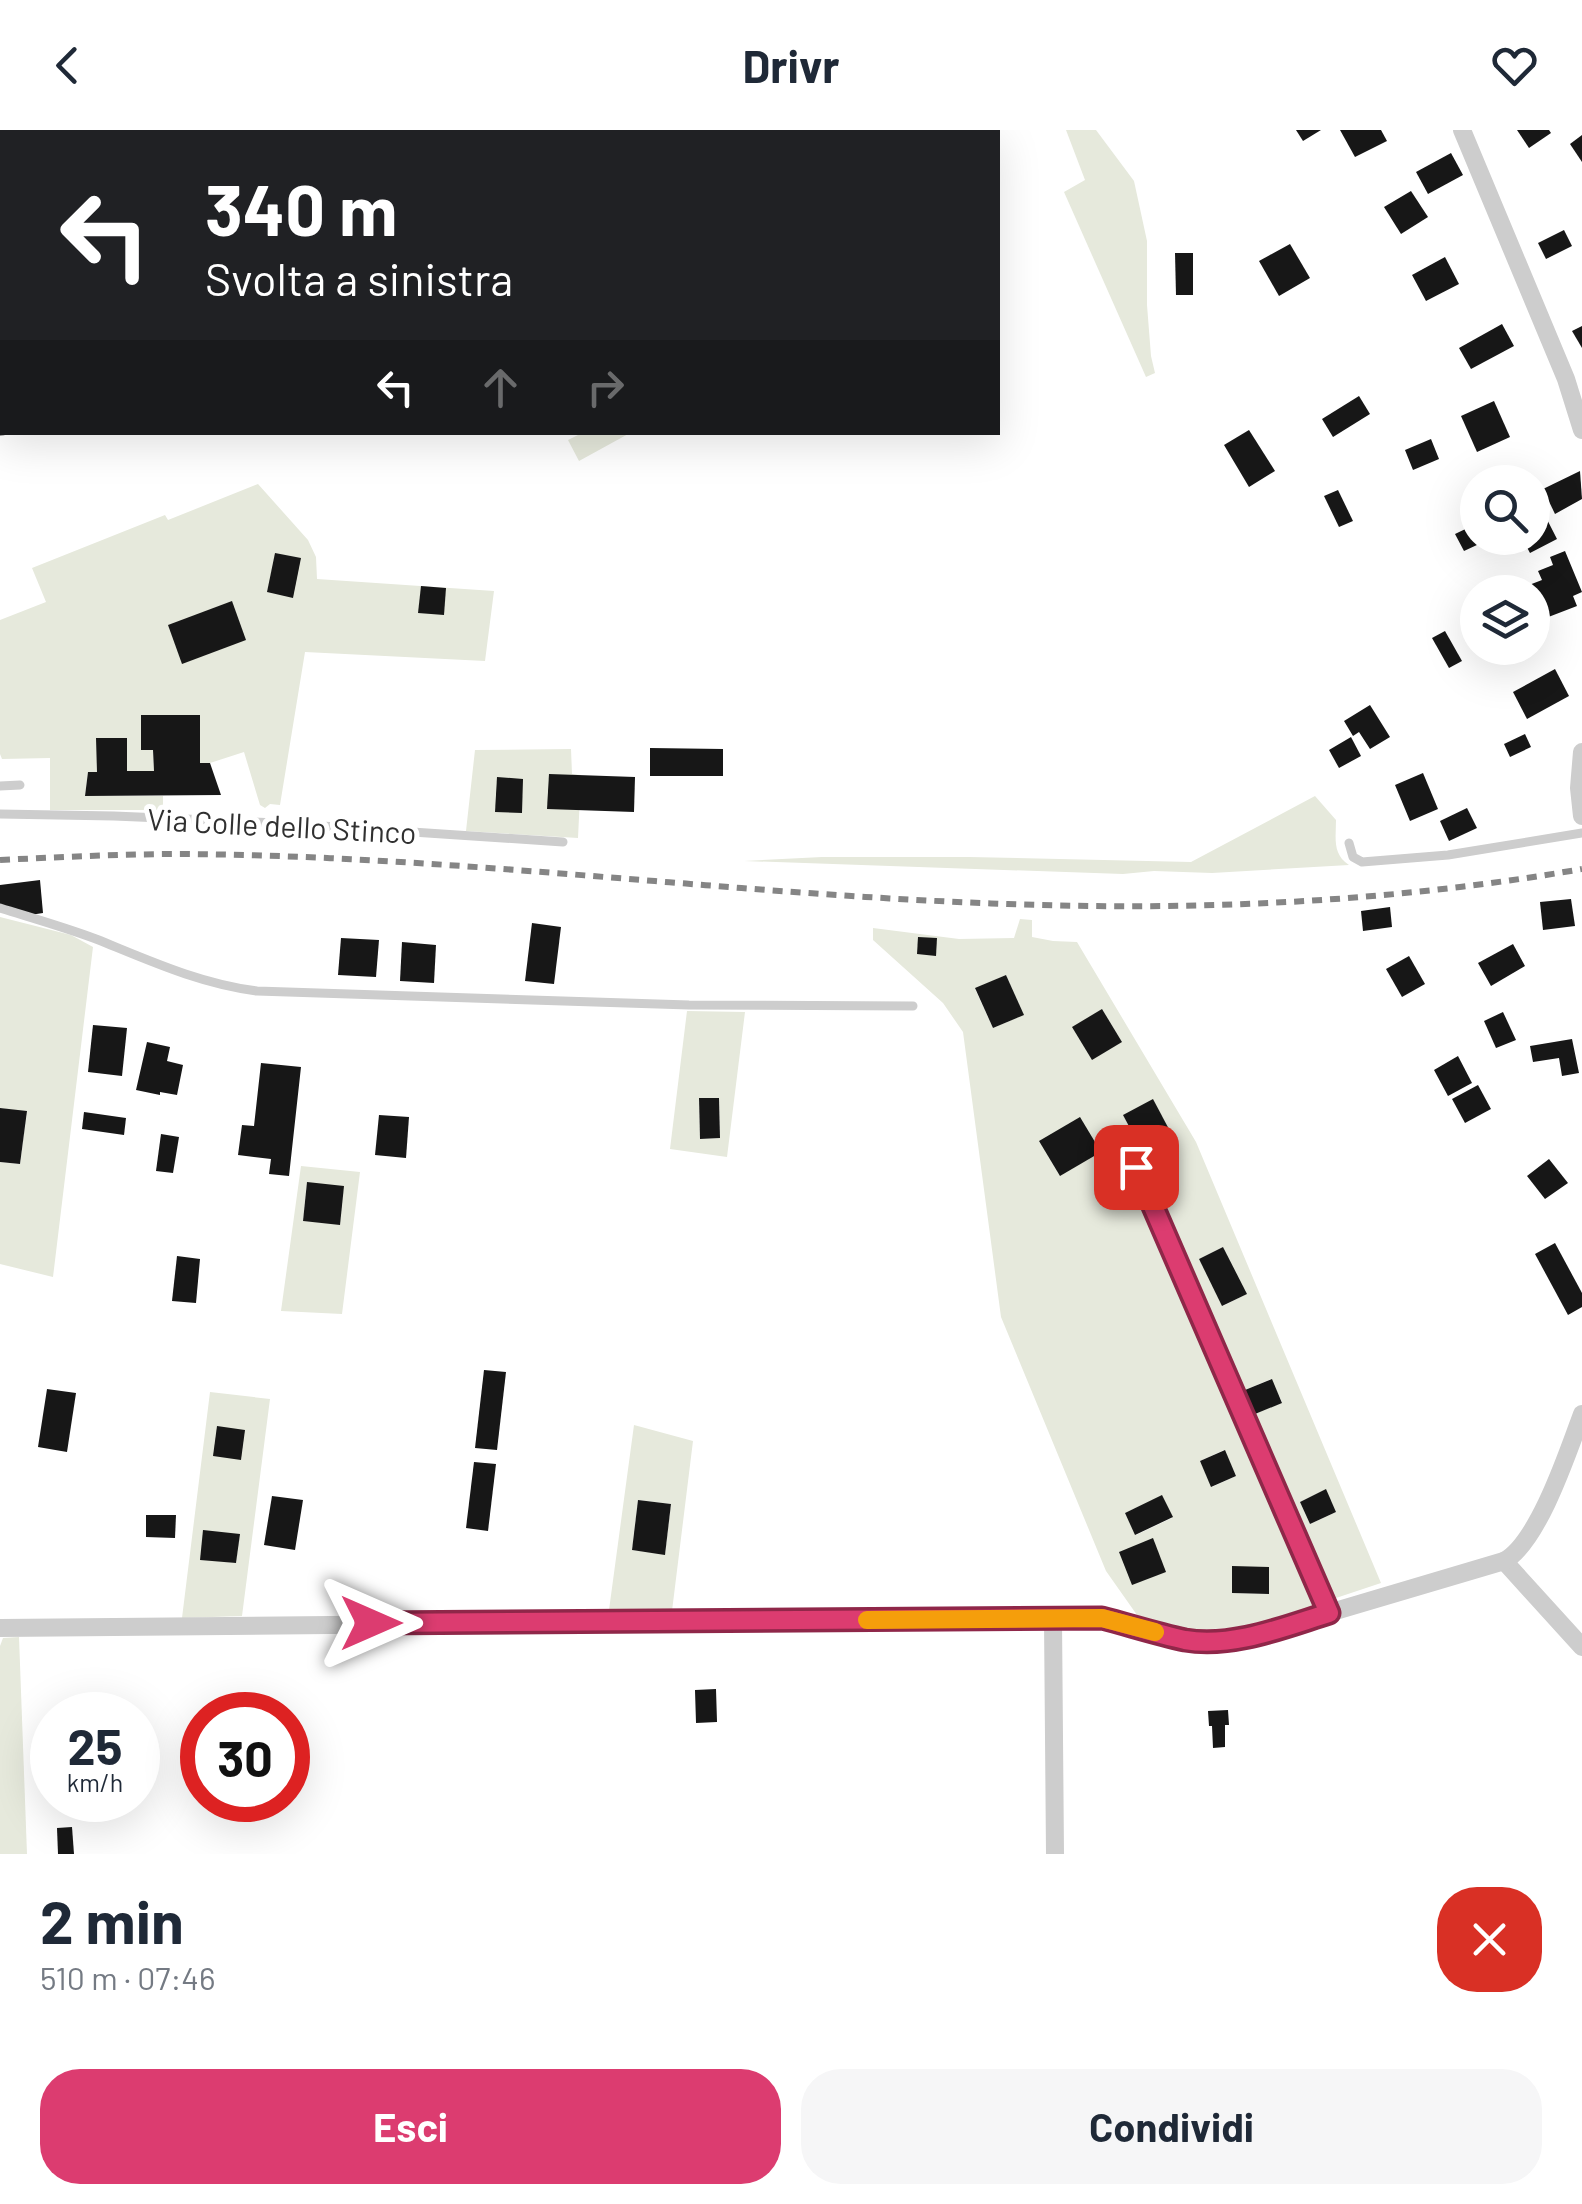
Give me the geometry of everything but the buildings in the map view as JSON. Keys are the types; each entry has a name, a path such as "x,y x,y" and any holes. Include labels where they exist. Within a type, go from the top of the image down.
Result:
{"street":[{"path":"1462,130 1566,378 1582,430"},
{"path":"1582,752 1582,816"},
{"path":"0,1628 1102,1618 1187,1640 1219,1641 1254,1635 1514,1556 1533,1531 1582,1414"},
{"path":"1504,1561 1582,1647"},
{"path":"1053,1619 1055,1854"}],"lane":[{"path":"0,786 20,785"},
{"name":"Via Colle dello Stinco","path":"0,814 277,823 563,842"},
{"path":"1349,842 1353,857 1362,862 1448,855 1582,833"},
{"path":"0,908 73,930 189,976 257,991 708,1006 914,1006"},
{"path":"1136,1167 1329,1613"}],"shaded area":[{"path":"1066,130 1096,130 1134,181 1147,241 1147,305 1155,373 1146,377 1064,192 1085,180"},
{"path":"578,435 626,435 579,461 568,440"},
{"path":"258,484 308,540 316,557 317,579 494,591 485,661 305,652 280,805 260,805 244,752 200,763 199,715 141,715 141,749 153,750 154,771 127,771 126,738 97,738 97,772 88,772 85,796 163,796 163,810 50,810 50,758 2,759 0,754 0,620 46,602 32,568 165,515 168,520"},
{"path":"571,749 572,774 581,775 578,838 466,831 475,750"},
{"path":"1315,796 1336,820 1337,851 1349,865 1123,874 744,861 969,857 1191,862"},
{"path":"0,917 71,935 93,947 53,1277 0,1264 0,1162 20,1164 27,1112 0,1108"},
{"path":"1020,919 1032,920 1032,937 1077,942 1196,1142 1381,1583 1261,1623 1194,1630 1162,1627 1137,1615 1106,1571 1001,1317 963,1032 943,1003 873,940 873,928 959,939 1014,938","holes":["1006,975 1023,1015 993,1028 975,989","1123,1115 1170,1133 1141,1149","1223,1247 1246,1294 1223,1306 1199,1259","1271,1379 1282,1402 1255,1414 1245,1390","1224,1450 1236,1476 1212,1487 1200,1461","1325,1490 1336,1512 1310,1524 1300,1502","1162,1496 1172,1518 1136,1535 1125,1513","1232,1567 1268,1594 1232,1593"]},
{"path":"687,1011 745,1012 727,1157 670,1149","holes":["699,1098 719,1098 720,1138 700,1139"]},
{"path":"301,1166 360,1172 342,1314 281,1311","holes":["307,1182 340,1224 303,1221"]},
{"path":"210,1392 270,1399 242,1616 182,1618","holes":["239,1534 236,1563 200,1559"]},
{"path":"634,1425 693,1441 672,1611 609,1610","holes":["638,1500 671,1504 665,1554 632,1550"]},
{"path":"19,1637 27,1854 0,1854 0,1646 3,1638"}],"railway":[{"path":"0,860 160,854 291,856 934,901 1110,906 1245,904 1381,895 1582,869"}],"slow traffic":[{"path":"867,1620 1102,1618 1155,1632"}],"route":[{"path":"371,1623 1102,1618 1187,1640 1219,1641 1329,1613 1136,1167"}]}
